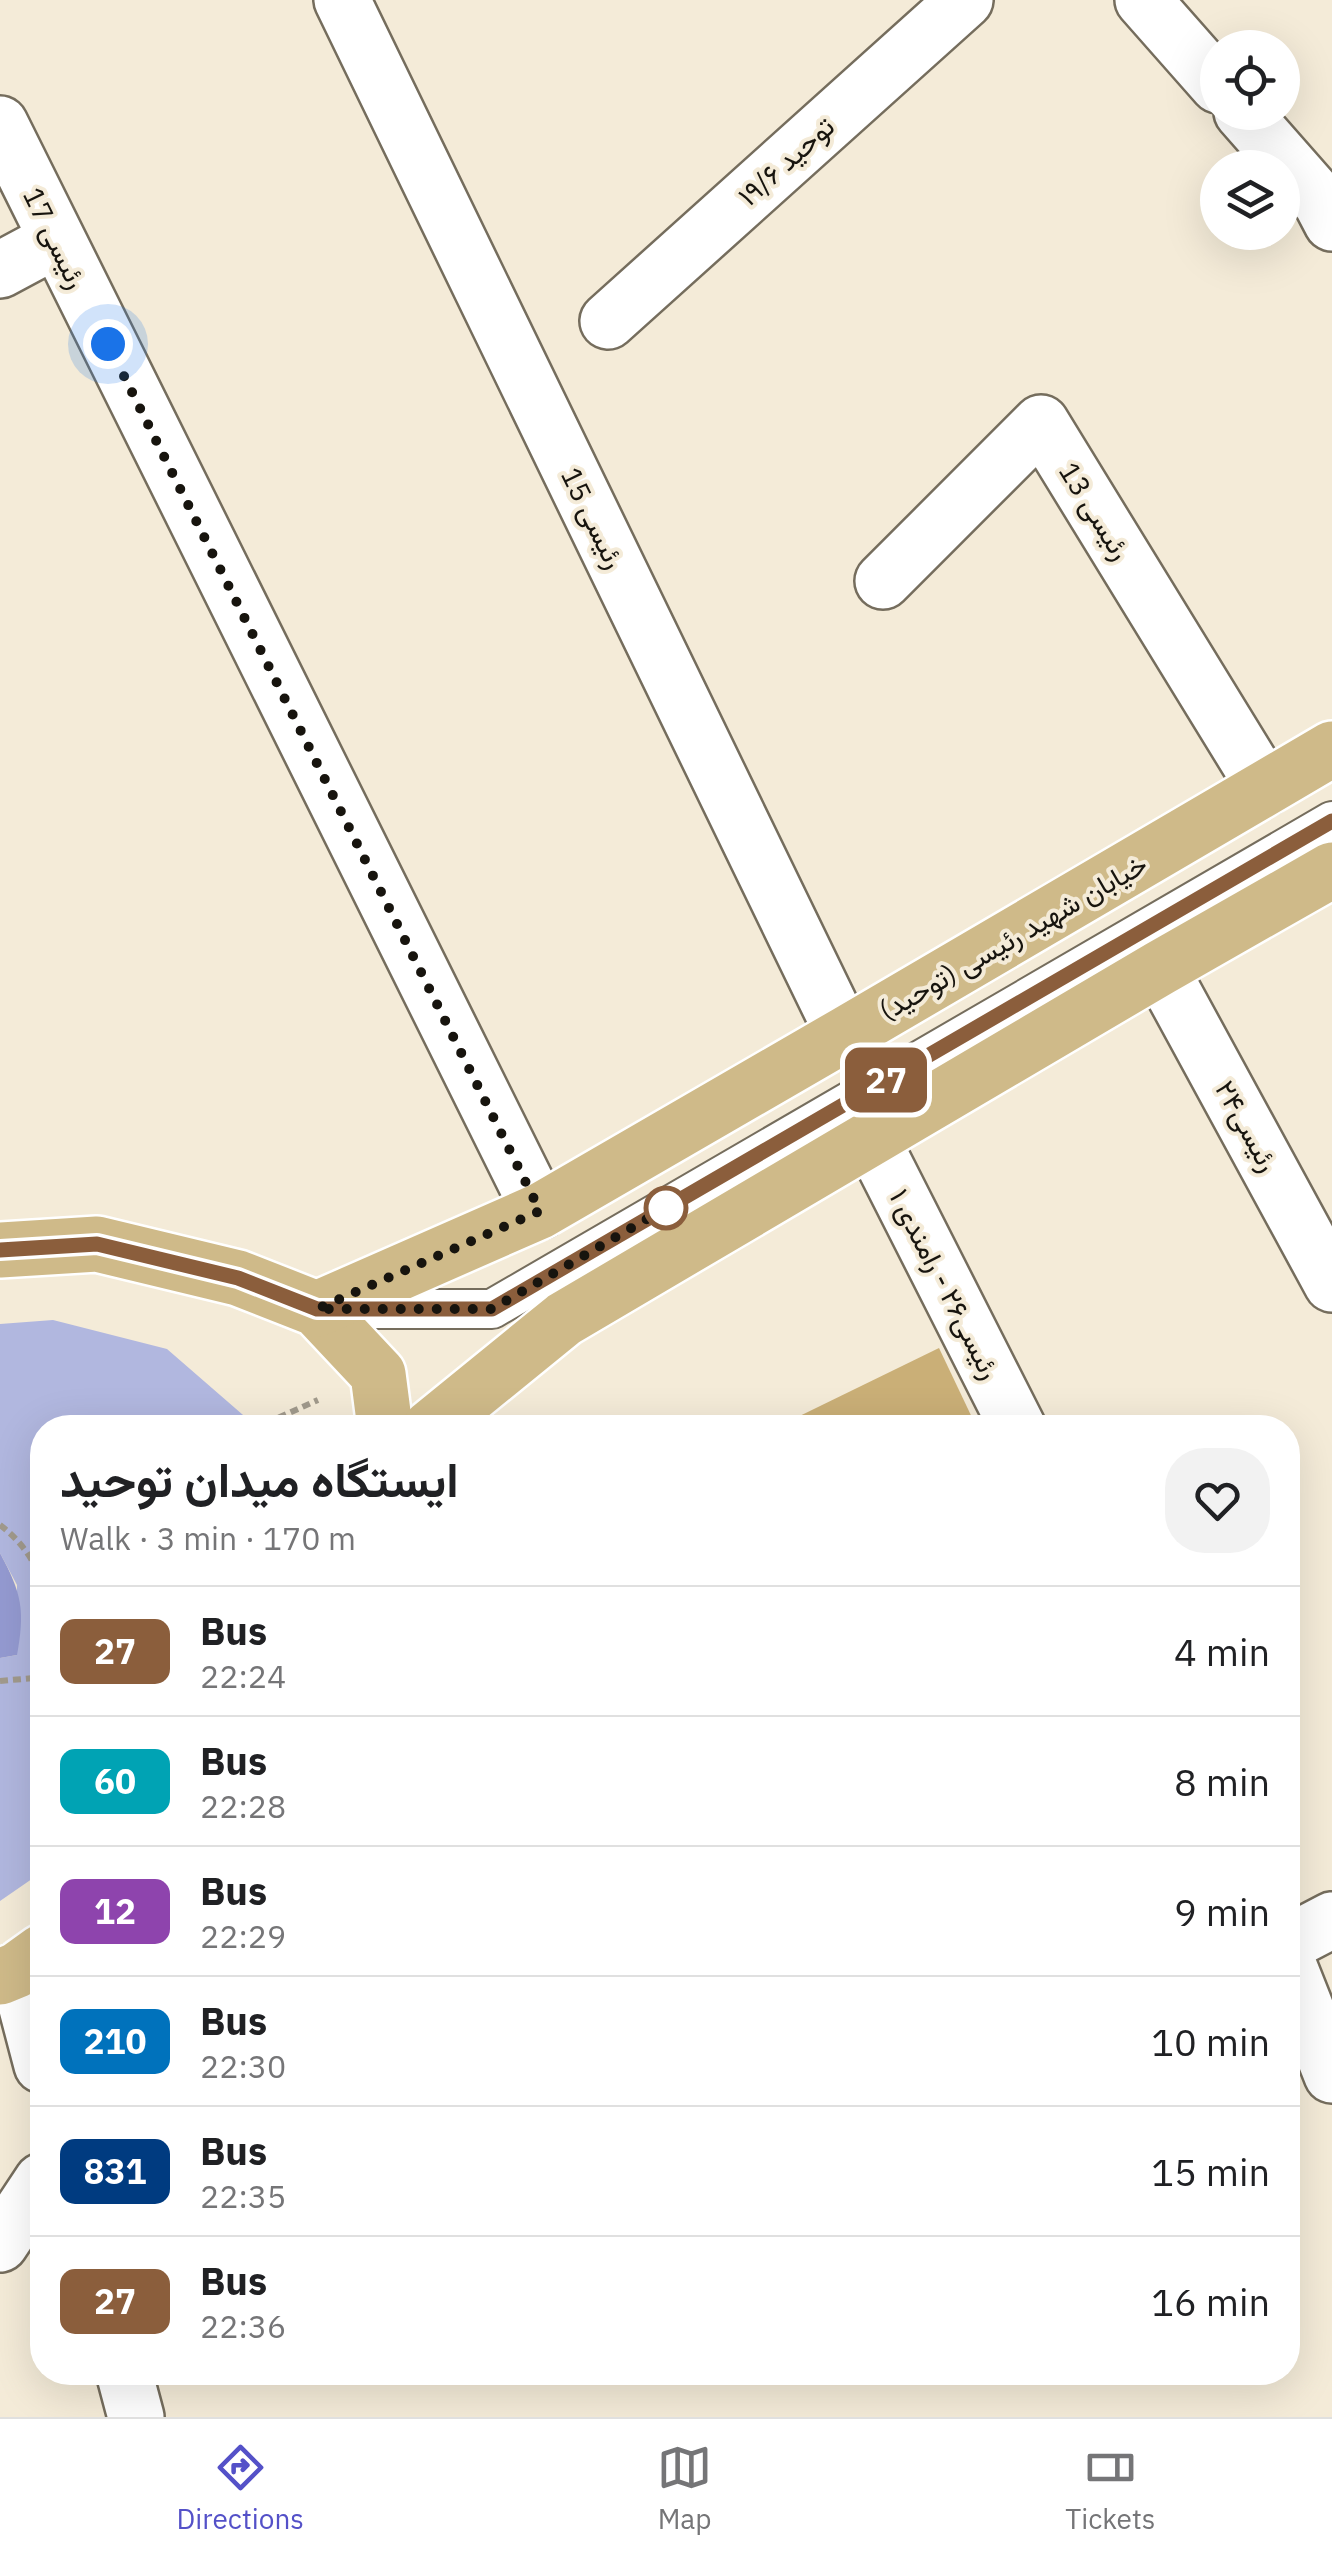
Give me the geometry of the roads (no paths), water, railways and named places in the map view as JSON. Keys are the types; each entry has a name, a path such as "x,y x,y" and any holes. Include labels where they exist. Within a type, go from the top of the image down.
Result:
{"main road":[{"name":"خیابان شهید رئیسی (توحید)","path":"317,1309 540,1211 1332,749"},
{"path":"446,1415 564,1320 1332,870"},
{"path":"0,1250 97,1244 238,1278 317,1309 378,1374 383,1415"}],"street":[{"name":"رئیسی 15","path":"342,0 844,1036"},
{"name":"توحید ۱۹/۶","path":"608,321 965,0"},
{"path":"1142,0 1200,65"},
{"name":"رئیسی 17","path":"0,124 540,1211"},
{"path":"1258,130 1320,202 1332,222"},
{"path":"0,270 56,240"},
{"name":"رئیسی 13","path":"883,581 1041,424 1265,788"},
{"name":"رئیسی۲۴","path":"1160,968 1332,1284"},
{"name":"رئیسی۲۶ - رامندی ۱","path":"872,1140 1011,1415"},
{"path":"1300,1937 1332,1920"},
{"path":"20,1966 30,2011"},
{"path":"1300,1994 1332,2075"},
{"path":"0,2244 30,2198"},
{"path":"127,2385 136,2417"}],"lane":[{"path":"317,1309 492,1309 1332,820"}]}
